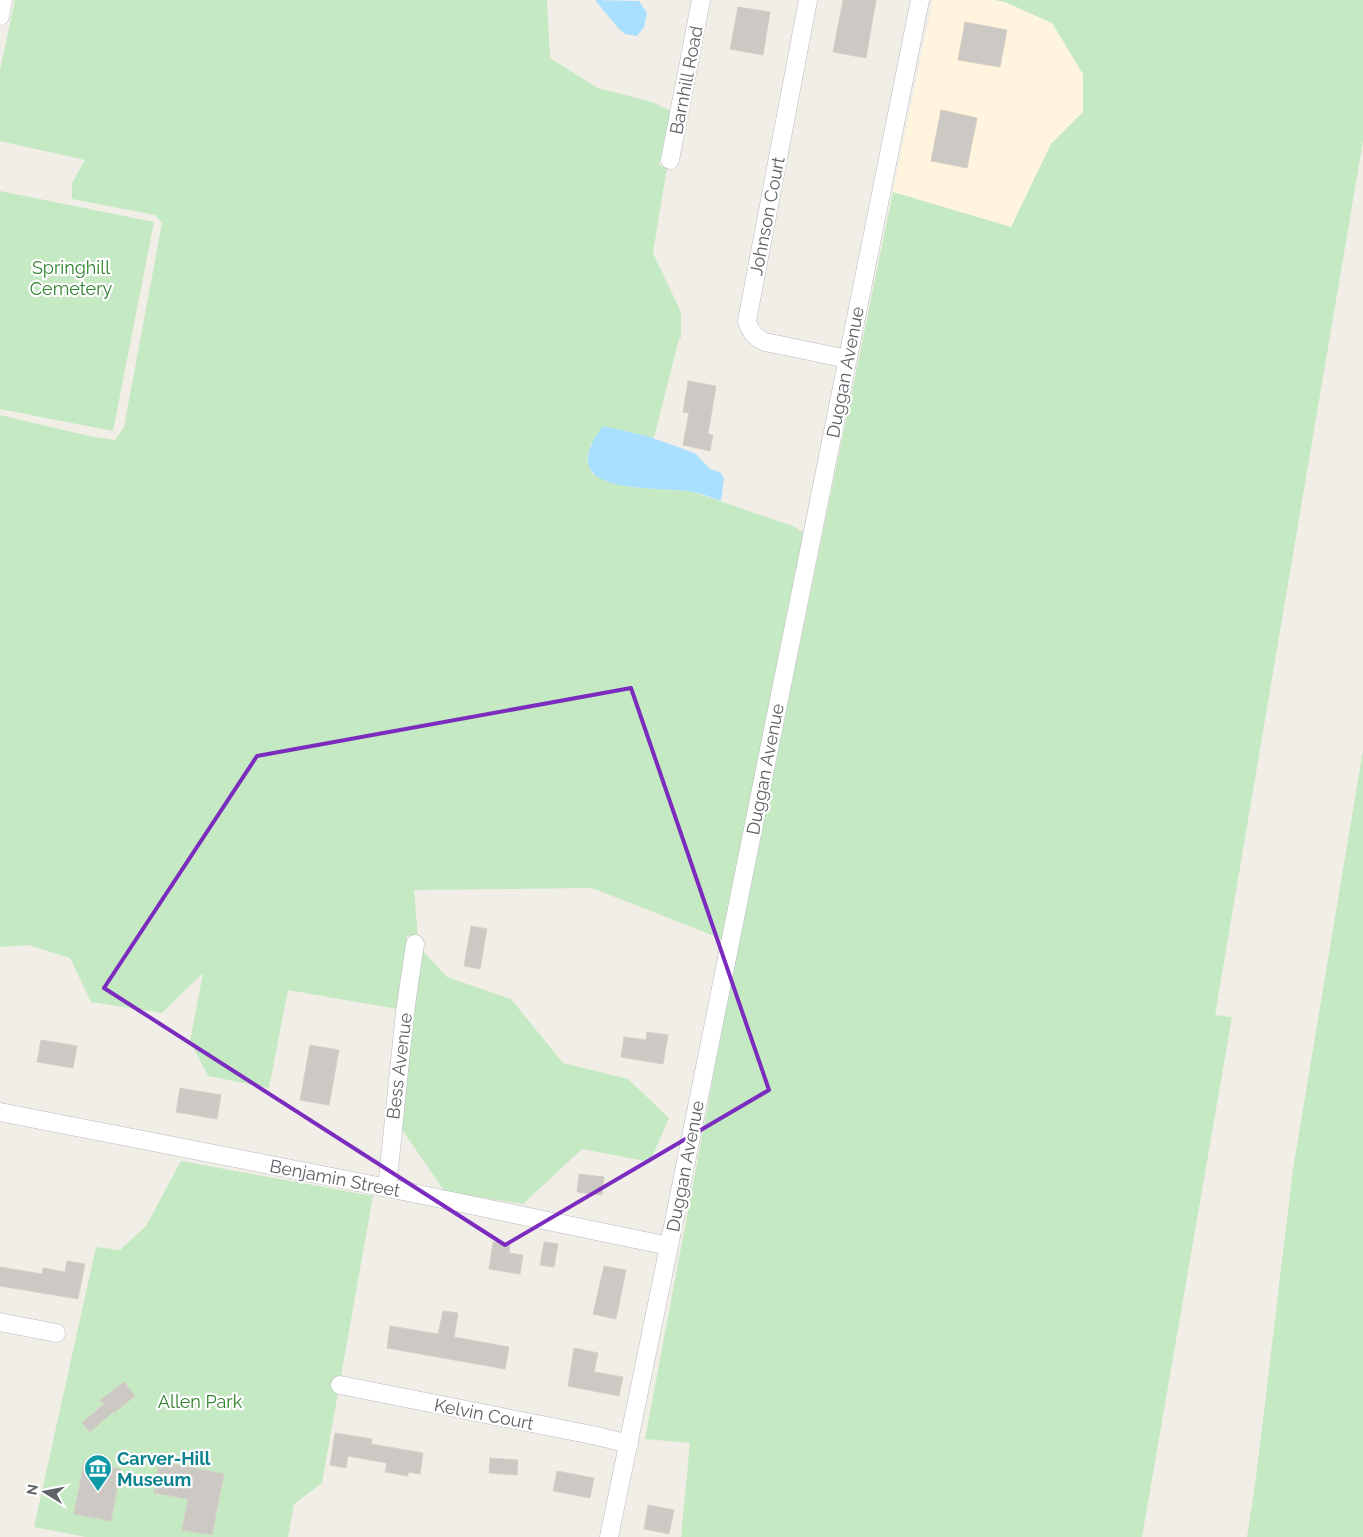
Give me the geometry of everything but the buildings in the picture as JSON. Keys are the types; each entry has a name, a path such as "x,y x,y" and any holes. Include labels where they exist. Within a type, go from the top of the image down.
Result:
{"street":[{"path":"0,16 3,0"},
{"name":"Barnhill Road","path":"670,160 701,0"},
{"name":"Johnson Court","path":"808,0 747,321 750,330 756,338 765,342 848,359"},
{"name":"Duggan Avenue","path":"609,1537 920,0"},
{"name":"Bess Avenue","path":"387,1188 405,1012 415,944"},
{"name":"Benjamin Street","path":"0,1112 669,1246"},
{"path":"0,1322 56,1333"},
{"name":"Kelvin Court","path":"340,1385 629,1444"}],"highlighted area":[{"path":"631,688 769,1090 505,1245 104,988 257,756"}],"shaded area":[{"path":"933,0 995,0 1005,2 1052,23 1083,74 1083,112 1051,144 1011,227 893,192"}],"green space":[{"path":"15,0 547,0 550,58 598,88 652,102 671,111 659,165 667,167 653,253 681,312 681,338 679,339 654,438 647,436 591,443 587,460 592,474 631,487 690,491 793,526 804,533 722,939 592,888 414,890 418,937 407,936 397,1009 288,990 269,1088 208,1076 190,1041 203,973 162,1013 91,1002 70,958 28,945 0,947 0,415 89,436 115,440 124,427 162,223 155,215 72,199 72,183 85,160 0,141 0,70"},
{"path":"995,0 1363,0 1363,141 1215,1015 1232,1017 1142,1537 681,1537 690,1443 645,1439 738,945 893,192 1011,227 1051,144 1083,112 1083,74 1052,23 1005,2"},
{"name":"Springhill Cemetery","path":"0,191 154,222 113,431 0,409"},
{"path":"1363,750 1363,1537 1247,1537 1256,1478 1293,1169"},
{"path":"423,951 447,977 511,999 563,1063 628,1079 669,1118 650,1162 582,1149 523,1204 445,1192 401,1128"},
{"name":"Allen Park","path":"181,1161 373,1196 322,1483 294,1504 288,1537 86,1537 34,1527 96,1247 120,1250 146,1226"}],"water":[{"path":"595,0 639,1 647,13 644,27 637,36 625,34"},
{"path":"603,426 647,436 696,454 710,469 720,472 724,478 721,501 691,492 629,486 610,482 596,476 588,465 590,448"}],"place":[{"name":"Carver-Hill Museum","path":"98,1492"}]}
